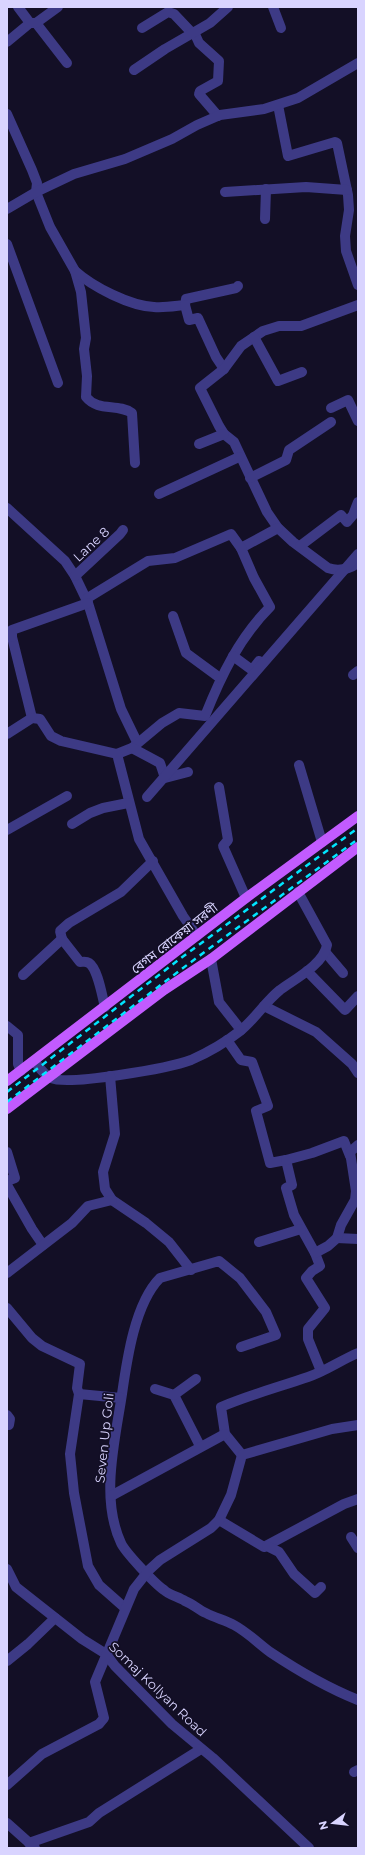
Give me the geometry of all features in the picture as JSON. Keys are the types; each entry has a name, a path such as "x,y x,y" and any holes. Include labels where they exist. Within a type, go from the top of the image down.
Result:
{"main road":[{"name":"বেগম রোকেয়া সরণী","path":"7,1082 246,898 358,816"},
{"path":"7,1109 50,1078 164,990 211,959 358,847"}],"street":[{"path":"18,7 67,63"},
{"path":"7,42 58,7"},
{"path":"134,70 164,49 210,23 228,7"},
{"path":"273,7 281,28"},
{"path":"142,28 168,12 174,14 193,33 199,43 219,61 218,81 199,94 218,116"},
{"path":"7,209 36,192 74,174 124,159 165,142 218,116 278,105 298,98 358,63"},
{"path":"278,105 288,156 336,142 347,190 349,210 345,236 346,251 358,285"},
{"path":"7,114 37,183 36,192 50,227 75,271 84,308 87,376 86,397 97,406 125,409 132,413 135,463"},
{"path":"225,192 306,187 347,190"},
{"path":"264,219 266,189"},
{"path":"7,244 58,383"},
{"path":"75,271 95,285 130,302 155,308 185,305"},
{"path":"224,369 213,351 198,318 189,320 185,305 186,299 236,288 238,286"},
{"path":"356,568 335,570 328,568 278,528 266,512 239,457 234,442 224,434 200,388 224,369 241,346 263,331 279,326 301,326 358,305"},
{"path":"254,337 278,381 302,372"},
{"path":"331,408 348,400 358,421"},
{"path":"250,478 286,460 290,450 331,422"},
{"path":"199,444 224,434"},
{"path":"159,494 239,457"},
{"path":"300,546 341,516 347,522 353,515 358,502"},
{"path":"7,508 65,561 75,576 87,601 134,745 160,762 165,778 188,772"},
{"path":"241,548 278,528"},
{"name":"Lane 8","path":"75,576 123,530"},
{"path":"7,734 32,718 40,720 51,736 61,741 76,746 117,754 134,745 154,731 162,723 179,713 205,716 220,678 233,656 258,618 270,606 254,578 241,548 231,534 175,558 148,561 87,601 12,630 9,636 32,718"},
{"path":"147,797 358,554"},
{"path":"233,656 252,670 284,631 303,612"},
{"path":"173,616 186,653 220,678"},
{"path":"117,754 128,803 139,839 153,861 183,916 197,936"},
{"path":"298,765 322,842"},
{"path":"219,787 228,840 223,846 246,898"},
{"path":"7,830 66,796"},
{"path":"72,824 90,813 103,808 128,803"},
{"path":"105,1007 99,982 90,963 86,961 80,962 62,939 60,931 70,923 120,892 153,861"},
{"path":"34,1061 50,1078 64,1081 110,1076 177,1064 191,1060 227,1040 241,1030 270,998 307,971 326,953 327,945 298,892"},
{"path":"23,975 62,939"},
{"path":"326,953 343,973"},
{"path":"211,959 219,1002 241,1030"},
{"path":"307,971 344,1010 358,996"},
{"path":"264,1006 316,1032 352,1064 358,1073"},
{"path":"7,1026 18,1035 18,1064 21,1071"},
{"path":"227,1040 241,1060 252,1062 263,1088 268,1106 256,1110 270,1163 312,1153 344,1141 350,1156 356,1191 355,1200 341,1225 337,1238 328,1246 315,1253"},
{"path":"110,1076 115,1134 104,1172 103,1181 105,1189 112,1200 146,1223 169,1242 191,1270"},
{"path":"350,1156 350,1152 358,1145"},
{"path":"7,1152 15,1178 7,1181"},
{"path":"286,1160 292,1185 286,1188 294,1215 315,1253 320,1266 306,1278 325,1308 308,1329 308,1339 321,1371"},
{"path":"7,1185 32,1229 43,1244"},
{"path":"7,1273 72,1222 88,1206 112,1200"},
{"path":"259,1242 301,1229"},
{"path":"337,1238 358,1239"},
{"name":"Seven Up Goli","path":"241,1347 276,1334 266,1312 240,1278 219,1261 160,1278 153,1285 134,1329 121,1398 112,1456 111,1496 114,1525 122,1545 164,1591 186,1601 206,1614 234,1625 257,1640 269,1651 302,1671 358,1700"},
{"path":"7,1308 32,1338 42,1346 80,1364 77,1388 78,1394 70,1454 74,1493 88,1566 99,1585 125,1608"},
{"path":"242,1455 225,1434 221,1407 321,1371 344,1358 358,1353"},
{"path":"174,1395 196,1379"},
{"path":"155,1389 174,1395 200,1446"},
{"path":"78,1394 121,1398"},
{"path":"7,1414 10,1419 9,1425"},
{"path":"242,1455 340,1427 358,1425"},
{"path":"111,1496 200,1446 225,1434"},
{"path":"7,1785 42,1754 99,1724 104,1718 95,1682 134,1588 160,1560 192,1540 219,1520 231,1495 242,1455"},
{"path":"267,1546 344,1504 358,1499"},
{"path":"219,1520 264,1547 267,1546 279,1552 294,1574 315,1593 321,1587"},
{"path":"351,1537 358,1548"},
{"name":"Somaj Kollyan Road","path":"7,1569 16,1587 55,1618 106,1654 115,1666 172,1724 213,1758 309,1848"},
{"path":"7,1661 28,1644 55,1618"},
{"path":"7,1824 32,1845 89,1822 99,1813 201,1749"}],"railway":[{"path":"7,1092 181,958 358,828"},
{"path":"7,1102 187,965 358,839"}]}
